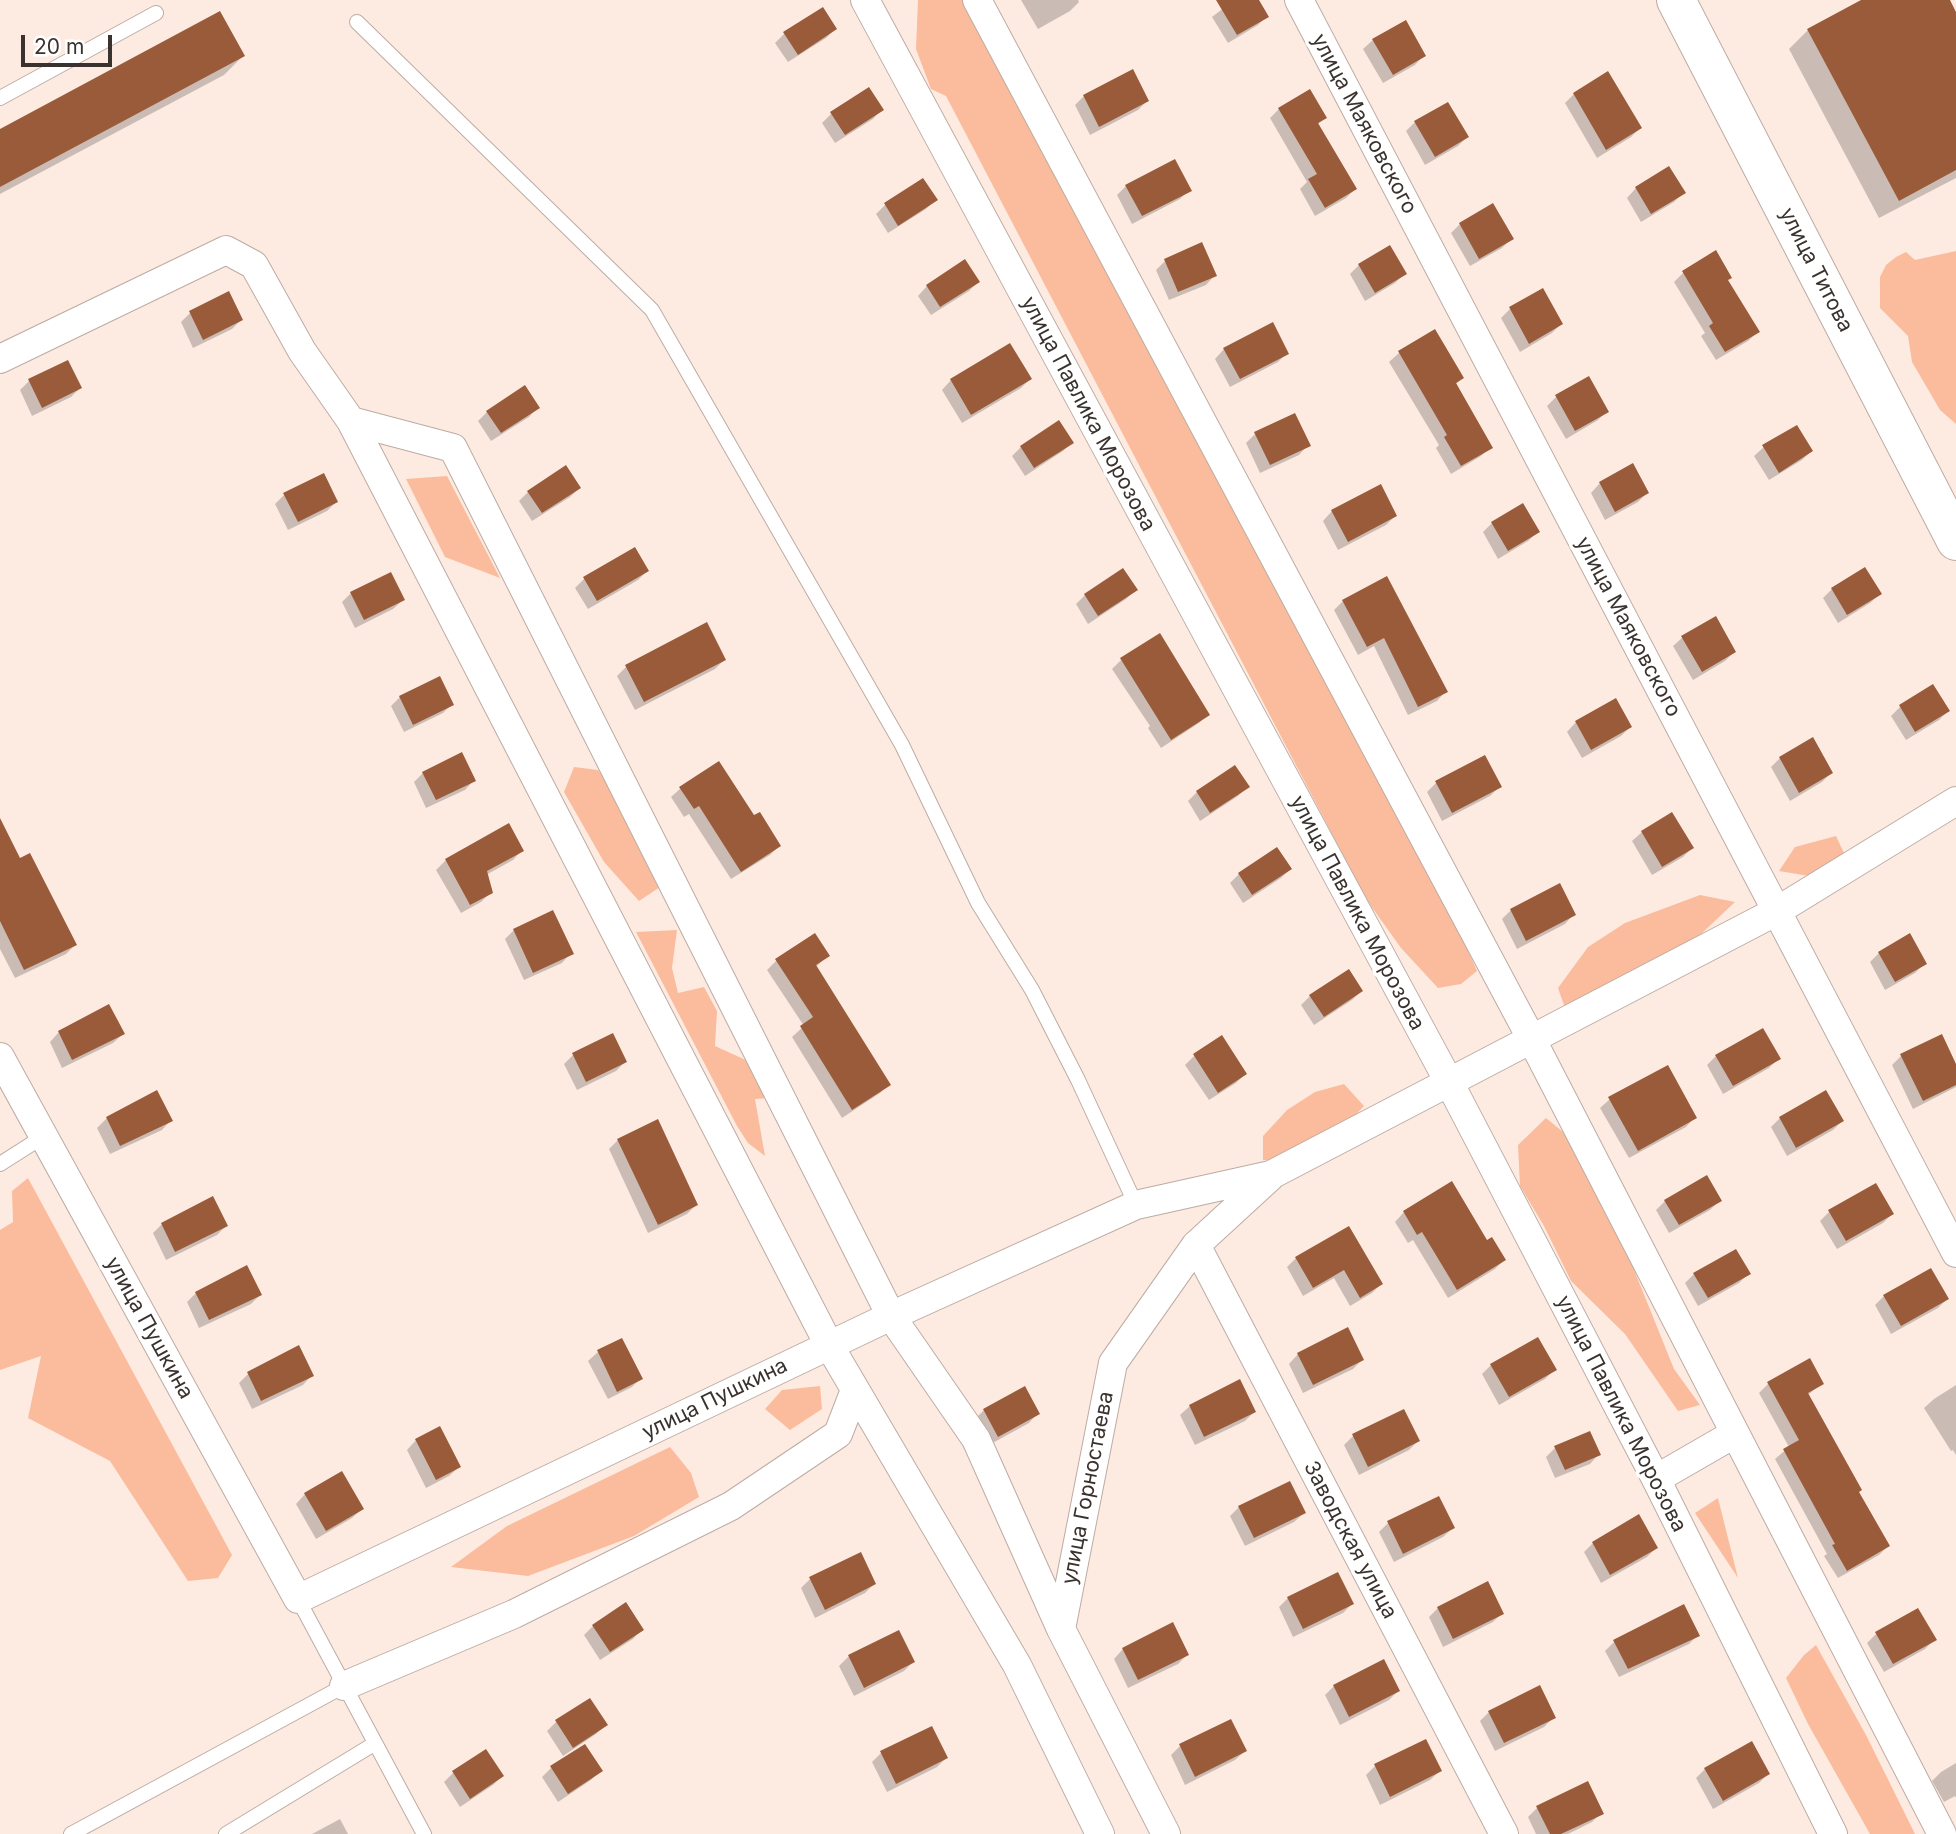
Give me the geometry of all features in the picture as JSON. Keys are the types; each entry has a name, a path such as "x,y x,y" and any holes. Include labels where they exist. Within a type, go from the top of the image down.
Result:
{"main road":[{"name":"улица Титова","path":"1676,0 1956,541"}],"street":[{"name":"улица Павлика Морозова","path":"865,0 1448,1082 1656,1479 1833,1834"},
{"path":"977,0 1531,1038 1942,1834"},
{"name":"улица Маяковского","path":"1299,0 1956,1254"},
{"path":"0,359 226,250 254,265 302,351 351,421 829,1345 1017,1665 1100,1834"},
{"path":"351,421 453,448 891,1316 976,1439 1061,1629 1166,1834"},
{"path":"1271,1175 1777,911 1956,801"},
{"name":"улица Пушкина","path":"0,1056 298,1599 829,1345 1136,1205 1271,1175"},
{"name":"улица Горностаева","path":"1061,1629 1113,1363 1196,1245 1271,1175"},
{"name":"Заводская улица","path":"1196,1245 1504,1834"},
{"path":"344,1686 514,1614 731,1506 838,1434 855,1390"},
{"path":"1656,1479 1734,1434"}],"lane":[{"path":"0,98 156,13"},
{"path":"357,22 652,310 902,745 978,903 1032,990 1078,1080 1136,1205"},
{"path":"0,1164 44,1136"},
{"name":"улица Пушкина","path":"298,1599 424,1834"},
{"path":"71,1834 344,1686"},
{"path":"226,1834 374,1744"}],"shaded area":[{"path":"918,0 969,0 1443,894 1477,971 1461,984 1438,988 1401,948 1366,899 946,96 931,89 916,49"},
{"path":"1956,251 1956,424 1940,410 1912,362 1908,336 1880,308 1880,277 1886,265 1906,252 1915,260"},
{"path":"447,476 500,578 445,557 406,479"},
{"path":"574,767 598,770 622,800 660,887 639,901 604,862 564,792"},
{"path":"1836,836 1844,853 1809,876 1779,871 1795,847"},
{"path":"1700,895 1735,902 1700,935 1594,1010 1564,1005 1558,988 1588,947 1625,923"},
{"path":"677,930 672,968 678,993 704,987 717,1011 715,1046 750,1062 771,1098 755,1099 765,1156 748,1143 737,1126 636,932"},
{"path":"1344,1084 1364,1106 1334,1138 1292,1160 1263,1160 1263,1136 1287,1110 1315,1092"},
{"path":"1546,1118 1568,1136 1603,1193 1674,1369 1700,1405 1678,1411 1625,1334 1571,1281 1544,1226 1520,1186 1518,1145"},
{"path":"28,1178 232,1555 218,1578 188,1581 110,1461 28,1418 41,1356 0,1370 0,1230 13,1222 12,1191"},
{"path":"820,1386 822,1409 790,1430 765,1409 782,1390"},
{"path":"670,1447 691,1473 699,1497 634,1536 528,1576 451,1567 507,1526"},
{"path":"1718,1498 1738,1578 1695,1513"},
{"path":"1816,1645 1866,1735 1915,1834 1870,1834 1808,1724 1786,1678 1804,1655"}],"building":[{"path":"1216,0 1259,0 1269,17 1237,35"},
{"path":"1861,0 1950,0 1956,12 1956,170 1899,201 1807,29"},
{"path":"823,7 837,29 798,55 783,32"},
{"path":"220,11 245,56 0,187 0,129"},
{"path":"1406,20 1426,56 1393,75 1372,39"},
{"path":"1133,69 1149,101 1099,127 1083,95"},
{"path":"1608,71 1642,128 1606,150 1573,93"},
{"path":"869,87 884,110 845,135 830,112"},
{"path":"1310,89 1327,118 1318,123 1357,189 1325,208 1308,179 1317,174 1278,108"},
{"path":"1448,102 1469,137 1435,157 1414,121"},
{"path":"1175,159 1192,191 1142,216 1125,185"},
{"path":"1669,166 1686,193 1651,214 1635,187"},
{"path":"923,178 938,200 898,226 884,203"},
{"path":"1493,203 1514,239 1479,259 1459,223"},
{"path":"1202,242 1217,276 1178,292 1164,259"},
{"path":"1390,245 1407,274 1375,293 1358,264"},
{"path":"1716,250 1732,278 1728,280 1760,332 1725,352 1709,326 1713,323 1682,271"},
{"path":"965,259 980,282 940,307 926,285"},
{"path":"1543,288 1563,324 1529,344 1509,307"},
{"path":"229,291 243,320 203,340 189,311"},
{"path":"1273,322 1289,354 1240,379 1223,348"},
{"path":"1435,329 1464,378 1456,383 1493,448 1461,466 1444,437 1447,435 1398,351"},
{"path":"1010,343 1032,379 971,415 950,379"},
{"path":"68,360 82,388 42,408 28,379"},
{"path":"1589,376 1609,412 1575,431 1555,395"},
{"path":"525,385 540,408 501,433 486,411"},
{"path":"1295,413 1311,446 1270,465 1254,432"},
{"path":"1059,420 1074,443 1034,468 1020,446"},
{"path":"1797,425 1813,451 1779,473 1762,445"},
{"path":"1633,463 1649,493 1615,512 1599,482"},
{"path":"566,465 581,488 542,513 527,491"},
{"path":"324,473 338,502 298,522 283,493"},
{"path":"1381,484 1397,516 1348,542 1331,510"},
{"path":"1523,503 1540,532 1508,551 1491,522"},
{"path":"635,547 649,571 597,601 583,577"},
{"path":"1865,567 1882,594 1847,615 1831,588"},
{"path":"1123,568 1138,590 1098,616 1084,594"},
{"path":"391,572 405,600 364,620 350,592"},
{"path":"1387,576 1448,692 1418,707 1384,638 1367,647 1342,600"},
{"path":"1716,616 1736,652 1702,672 1681,636"},
{"path":"707,622 726,660 644,702 625,665"},
{"path":"1160,633 1210,715 1171,740 1120,658"},
{"path":"440,676 454,705 413,725 399,696"},
{"path":"1933,684 1950,711 1915,732 1899,705"},
{"path":"1616,698 1632,727 1591,750 1575,721"},
{"path":"1813,737 1833,773 1799,793 1779,757"},
{"path":"462,752 476,781 436,800 422,772"},
{"path":"1485,755 1502,787 1452,813 1435,781"},
{"path":"719,761 754,815 760,812 781,846 741,872 699,806 694,809 679,787"},
{"path":"1235,765 1250,787 1210,813 1196,791"},
{"path":"1672,812 1694,848 1662,867 1641,831"},
{"path":"0,818 20,858 30,853 77,945 24,970 0,921"},
{"path":"509,823 524,851 487,871 493,893 470,905 445,859"},
{"path":"1277,847 1292,869 1252,895 1238,873"},
{"path":"1560,883 1576,915 1526,941 1510,909"},
{"path":"553,910 574,954 533,973 513,929"},
{"path":"815,933 830,956 816,965 891,1085 852,1110 800,1026 813,1017 775,959"},
{"path":"1910,933 1927,964 1895,982 1878,952"},
{"path":"1349,969 1363,991 1324,1017 1309,995"},
{"path":"109,1004 125,1034 72,1060 58,1031"},
{"path":"1763,1028 1781,1059 1733,1086 1715,1055"},
{"path":"613,1033 627,1062 586,1082 572,1053"},
{"path":"1942,1034 1956,1064 1956,1085 1923,1101 1900,1054"},
{"path":"1222,1035 1247,1074 1218,1093 1193,1054"},
{"path":"1668,1065 1697,1118 1638,1151 1608,1097"},
{"path":"157,1090 173,1121 120,1146 106,1117"},
{"path":"1826,1090 1844,1121 1796,1148 1779,1117"},
{"path":"658,1119 698,1205 658,1225 617,1139"},
{"path":"1707,1175 1722,1201 1679,1225 1664,1200"},
{"path":"1452,1181 1487,1240 1492,1237 1506,1260 1457,1290 1422,1232 1417,1235 1403,1211"},
{"path":"1876,1183 1894,1214 1846,1241 1828,1210"},
{"path":"213,1196 228,1226 175,1252 161,1223"},
{"path":"1349,1226 1383,1284 1360,1298 1344,1270 1313,1288 1295,1257"},
{"path":"1736,1249 1751,1274 1708,1298 1693,1273"},
{"path":"247,1265 262,1295 209,1320 195,1292"},
{"path":"1931,1268 1949,1299 1901,1326 1883,1295"},
{"path":"1348,1327 1364,1360 1313,1385 1297,1353"},
{"path":"1538,1337 1557,1370 1509,1397 1490,1364"},
{"path":"622,1338 643,1379 617,1392 597,1350"},
{"path":"299,1345 314,1376 261,1401 247,1372"},
{"path":"1810,1358 1824,1384 1808,1393 1890,1546 1847,1571 1783,1449 1799,1440 1767,1382"},
{"path":"1240,1379 1256,1412 1204,1437 1189,1405"},
{"path":"1025,1386 1040,1414 998,1437 983,1409"},
{"path":"1404,1409 1420,1441 1368,1467 1352,1434"},
{"path":"440,1426 461,1467 436,1480 415,1439"},
{"path":"1590,1431 1601,1455 1565,1470 1554,1446"},
{"path":"342,1471 364,1509 326,1531 304,1493"},
{"path":"1290,1481 1306,1513 1254,1538 1238,1506"},
{"path":"1439,1496 1455,1528 1403,1554 1387,1521"},
{"path":"1639,1514 1658,1548 1610,1575 1592,1542"},
{"path":"861,1552 876,1584 825,1610 809,1577"},
{"path":"1338,1572 1354,1604 1303,1629 1287,1597"},
{"path":"1488,1581 1504,1614 1453,1639 1437,1607"},
{"path":"626,1602 644,1630 610,1652 592,1625"},
{"path":"1684,1604 1700,1636 1628,1669 1613,1640"},
{"path":"1918,1608 1937,1640 1893,1664 1875,1632"},
{"path":"1173,1622 1189,1655 1138,1680 1122,1648"},
{"path":"899,1630 915,1662 864,1688 848,1655"},
{"path":"1384,1659 1400,1691 1349,1717 1333,1685"},
{"path":"1540,1685 1556,1718 1504,1743 1488,1711"},
{"path":"590,1698 608,1725 573,1748 555,1720"},
{"path":"1231,1719 1247,1751 1195,1777 1179,1744"},
{"path":"932,1726 948,1758 896,1784 880,1751"},
{"path":"1426,1739 1442,1771 1390,1797 1374,1764"},
{"path":"1752,1741 1770,1774 1723,1801 1704,1768"},
{"path":"585,1744 603,1771 568,1794 550,1766"},
{"path":"486,1749 504,1776 470,1799 452,1771"},
{"path":"1588,1781 1604,1814 1561,1834 1550,1834 1536,1806"}]}
